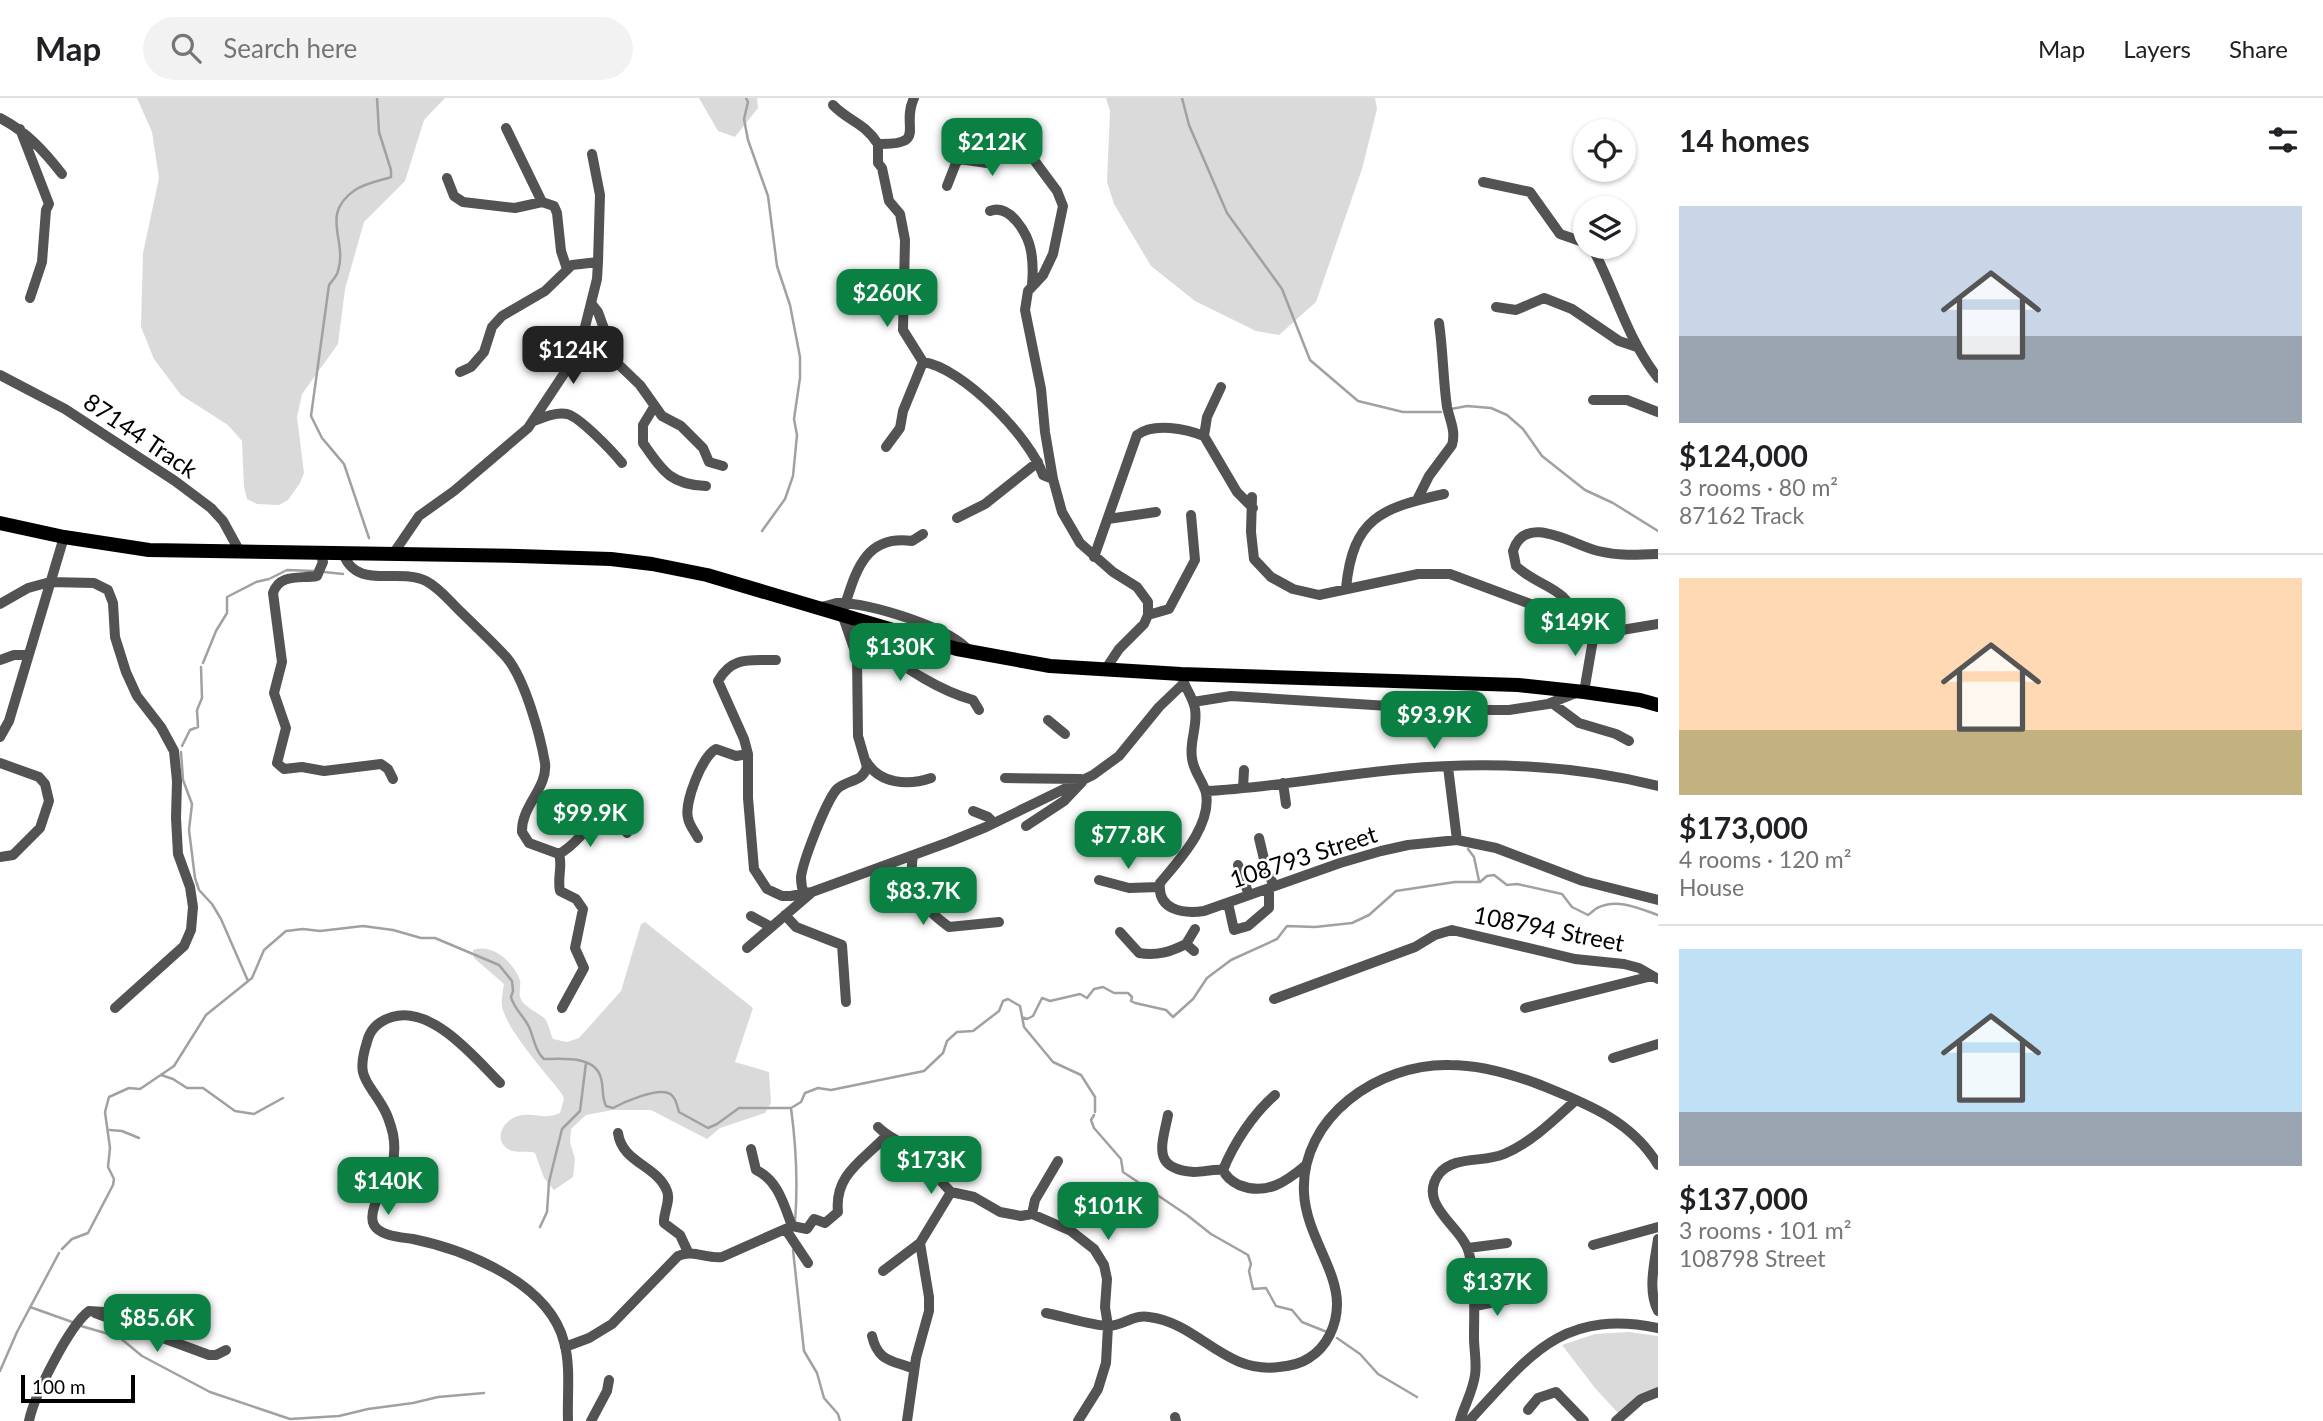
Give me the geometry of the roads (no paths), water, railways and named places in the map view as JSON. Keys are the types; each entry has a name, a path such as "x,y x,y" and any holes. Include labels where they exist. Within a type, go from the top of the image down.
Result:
{"main road":[{"path":"0,523 64,537 149,550 240,552 322,558 393,554 577,558 652,564 718,577 821,607 844,609 969,652 1050,666 1182,679 1518,685 1640,700 1658,705"}],"street":[{"path":"878,144 898,144 909,137 911,104 914,98"},
{"path":"833,104 841,113 860,123 878,144 878,163 882,168 889,201 900,214 905,240 903,330 923,362"},
{"path":"0,118 20,129 62,174"},
{"path":"506,128 542,202"},
{"path":"20,129 49,204 46,210 42,262 30,298"},
{"path":"947,186 956,163 962,158 987,163 1000,148 1010,145 1034,160 1057,191 1063,206 1053,254 1043,275 1028,291 1026,319 1041,389 1053,479 1062,512 1080,543 1094,557 1137,587 1148,602 1148,615 1140,630 1119,649 1105,670"},
{"path":"393,554 419,516 508,446 534,421 579,351 598,262 599,187 593,154"},
{"path":"447,177 454,196 463,202 515,208 542,202 556,208 561,251 567,269"},
{"path":"1483,182 1530,192 1560,234 1573,238"},
{"path":"990,211 995,209 1005,212 1026,234 1031,249 1032,285"},
{"path":"1598,259 1637,347 1658,378"},
{"path":"460,372 471,367 484,352 492,327 502,316 545,291 567,269 576,264 598,262"},
{"path":"1496,307 1516,310 1544,298 1572,309 1619,341 1637,347"},
{"path":"591,303 598,312 616,362 640,385 654,407 665,418 681,426 703,448 709,462 723,466"},
{"path":"1418,500 1429,476 1452,445 1454,437 1447,405 1438,323"},
{"path":"886,447 900,428 923,362"},
{"path":"923,362 933,363 968,384 1029,446 1043,475 1053,479"},
{"name":"87144 Track","path":"0,374 65,409 175,481 211,508 223,521 240,552"},
{"path":"1204,436 1207,417 1221,387"},
{"path":"1593,400 1627,400 1658,412"},
{"path":"654,407 643,425 643,443 667,475 681,484 706,486"},
{"path":"534,421 553,414 570,415 611,449 622,463"},
{"path":"1094,557 1134,440 1139,433 1186,429 1204,436 1228,473 1232,485 1252,502 1254,559 1271,577 1293,589 1319,595 1418,574 1450,574 1595,628 1622,630 1658,624"},
{"path":"957,518 985,504 1038,462"},
{"path":"1346,588 1348,566 1359,538 1368,524 1391,509 1444,494"},
{"path":"1108,519 1156,512"},
{"path":"1148,615 1169,609 1195,560 1191,515"},
{"path":"1578,623 1573,607 1565,598 1516,566 1513,551 1520,537 1539,532 1597,551 1627,556 1658,554"},
{"path":"808,893 802,873 820,822 836,791 864,774 867,767 858,736 857,657 844,609 868,552 888,540 912,541 923,534"},
{"path":"0,737 9,721 64,537"},
{"path":"322,558 315,577 285,579 273,593 282,662 274,693 286,728 278,765 286,770 302,767 324,771 381,764 388,769 393,779"},
{"path":"344,558 354,571 372,576 412,577 435,586 508,660 522,684 544,762 542,781 525,815 522,832 529,844 559,854"},
{"path":"0,604 28,588 50,582 94,583 108,590 113,603 115,637 126,672 138,696 161,727 174,751 178,854 190,887 193,907 191,930 180,950 115,1008"},
{"path":"848,628 882,649 905,668 973,700 979,710"},
{"path":"1193,702 1231,696 1452,710 1530,709 1582,692 1595,628"},
{"path":"0,660 14,655 28,655"},
{"path":"776,660 742,660 726,671 718,681 748,754 751,854 757,876 773,893 791,897 913,856 994,823 1101,771 1118,756 1182,679 1193,702 1195,718 1191,755 1198,778 1206,791 1204,814 1190,845 1159,887 1129,888 1099,880"},
{"path":"1552,703 1579,723 1616,734 1629,741"},
{"path":"1048,720 1065,734"},
{"path":"698,838 687,816 689,801 705,759 716,748 736,757 748,754"},
{"path":"865,759 873,773 889,781 920,782 931,778"},
{"path":"0,763 39,777 45,784 49,801 40,828 20,845 13,855 0,858"},
{"path":"1206,791 1391,770 1520,765 1612,776 1658,786"},
{"path":"1448,766 1457,840"},
{"path":"1243,788 1244,770"},
{"path":"1005,778 1084,779"},
{"path":"1026,826 1064,801 1084,779"},
{"path":"1283,783 1286,804"},
{"path":"973,811 988,817 994,823"},
{"path":"559,854 603,819 618,820 627,834"},
{"path":"1228,903 1234,930 1248,926 1269,908 1270,877 1263,875 1264,859 1259,838"},
{"name":"108793 Street","path":"1159,887 1165,904 1182,911 1200,912 1381,851 1457,840 1496,848 1583,881 1658,900"},
{"path":"559,854 560,891 576,899 583,909 575,948 584,968 562,1008"},
{"path":"913,856 911,877 918,897 926,908 948,927 999,922"},
{"path":"1238,865 1249,895"},
{"path":"747,948 808,893"},
{"path":"785,915 796,927 842,944 846,1002"},
{"path":"751,916 771,928"},
{"path":"1120,932 1139,953 1152,955 1190,948 1195,929"},
{"name":"108794 Street","path":"1274,999 1415,947 1435,935 1452,930 1574,959 1624,964 1639,968 1655,977"},
{"path":"1525,1008 1655,977"},
{"path":"500,1083 443,1030 417,1017 392,1017 373,1028 364,1050 362,1067 370,1090 385,1110 395,1146 392,1165 374,1207 373,1223 387,1234 440,1245 493,1267 537,1297 558,1326 565,1347 568,1421"},
{"path":"1613,1058 1658,1044"},
{"path":"1046,1313 1108,1326 1137,1317 1158,1318 1250,1367 1296,1365 1317,1353 1331,1332 1337,1295 1310,1227 1304,1197 1306,1165 1312,1146 1321,1130 1354,1095 1382,1079 1417,1068 1449,1065 1530,1081 1576,1100 1620,1123 1647,1149 1658,1166"},
{"path":"1223,1170 1235,1145 1275,1095"},
{"path":"1460,1421 1475,1375 1475,1306 1468,1248 1436,1205 1434,1189 1440,1174 1452,1165 1495,1157 1517,1148 1542,1131 1576,1100"},
{"path":"1168,1115 1162,1149 1166,1162 1192,1171 1223,1170 1235,1183 1262,1189 1280,1184 1306,1165"},
{"path":"565,1347 589,1338 612,1324 673,1260 688,1252 712,1258 722,1257 792,1230 807,1229 814,1219 825,1223 838,1212 837,1196 844,1178 882,1131 927,1164 951,1192 974,1198 1007,1214 1031,1214 1080,1237 1098,1255 1107,1271 1104,1307 1108,1326 1106,1363 1098,1389 1078,1421"},
{"path":"618,1133 622,1147 628,1155 654,1174 666,1188 668,1197 664,1223 680,1235 688,1252"},
{"path":"751,1149 756,1170 768,1175 777,1190 797,1247 808,1263"},
{"path":"1031,1214 1035,1200 1058,1161"},
{"path":"883,1271 920,1243 951,1192"},
{"path":"1593,1245 1658,1227"},
{"path":"1658,1239 1653,1289 1654,1304 1658,1311"},
{"path":"907,1421 914,1369 929,1311 920,1243"},
{"path":"1468,1248 1507,1243"},
{"path":"1475,1306 1510,1299"},
{"path":"89,1311 119,1313 148,1307 172,1319"},
{"path":"89,1311 209,1354 216,1355 226,1350"},
{"path":"29,1421 69,1332 89,1311"},
{"path":"1469,1421 1523,1362 1561,1336 1583,1328 1607,1324 1658,1328"},
{"path":"872,1336 881,1356 914,1369"},
{"path":"591,1421 607,1391 609,1380"},
{"path":"1528,1410 1538,1398 1556,1392 1584,1421"},
{"path":"1616,1421 1641,1399 1658,1392"}],"waterway":[{"path":"369,538 344,464 322,438 311,416 329,285 337,273 340,260 336,218 339,209 344,199 355,190 391,177 379,132 377,98"},
{"path":"746,98 748,102 744,119 748,140 768,196 777,266 790,305 800,357 794,419 797,435 793,476 785,499 762,531"},
{"path":"1182,98 1189,125 1227,213 1282,289 1310,360 1358,401 1403,412 1441,412"},
{"path":"1451,409 1467,406 1491,408 1507,415 1523,429 1542,456 1585,490 1613,503 1658,531"},
{"path":"271,578 287,570 314,571"},
{"path":"324,572 343,574"},
{"path":"203,663 216,631 227,613 227,597 256,582 269,579"},
{"path":"182,746 190,730 198,727 197,710 202,698 201,667"},
{"path":"181,752 183,780 192,804 189,830 195,878 199,890 221,919 248,981"},
{"path":"1468,849 1474,857 1479,881"},
{"path":"1022,1017 1027,1019 1033,1016 1042,998 1050,1001 1080,994 1087,998 1094,989 1103,987 1114,993 1128,993 1132,997 1131,1001 1166,1010 1173,1017 1193,999 1207,978 1231,960 1277,939 1287,926 1315,927 1352,923 1369,915 1396,891 1455,882 1480,882 1487,876 1494,875 1507,885 1517,884 1562,894 1572,907 1588,915 1597,908 1613,904 1628,905 1658,915"},
{"path":"62,1249 72,1239 88,1233 113,1185 114,1179 108,1167 110,1148 105,1112 109,1097 129,1088 140,1089 174,1066 206,1015 252,978 264,950 286,931 320,931 363,926 393,930 421,938 435,938 499,965 512,981 512,1001 529,1027 541,1056 544,1059 577,1060 592,1065 601,1078 606,1106 613,1108 648,1094 668,1093 674,1098 679,1112 708,1128 739,1108 791,1108 801,1102 805,1093 818,1088 831,1090 924,1071 943,1053 947,1041 957,1032 973,1031 999,1011 1003,1001 1008,999 1020,1006 1024,1027 1053,1062 1081,1075 1095,1097 1095,1112"},
{"path":"540,1227 547,1212 549,1182 562,1129 580,1111 586,1063"},
{"path":"161,1075 187,1088 203,1088 235,1111 254,1114 283,1098"},
{"path":"791,1108 796,1165 795,1222"},
{"path":"1094,1115 1091,1120 1094,1128 1121,1159 1123,1172 1211,1234 1248,1255 1253,1289 1266,1288 1276,1306 1292,1310 1302,1322 1327,1332"},
{"path":"110,1130 122,1131 139,1138"},
{"path":"793,1250 804,1351 817,1373 824,1398 838,1414 840,1421"},
{"path":"0,1371 17,1332 59,1253"},
{"path":"30,1307 75,1323"},
{"path":"81,1326 119,1337 142,1356 210,1392 290,1419 339,1416 438,1397 484,1393"},
{"path":"1337,1338 1360,1354 1378,1374 1417,1397"}]}
